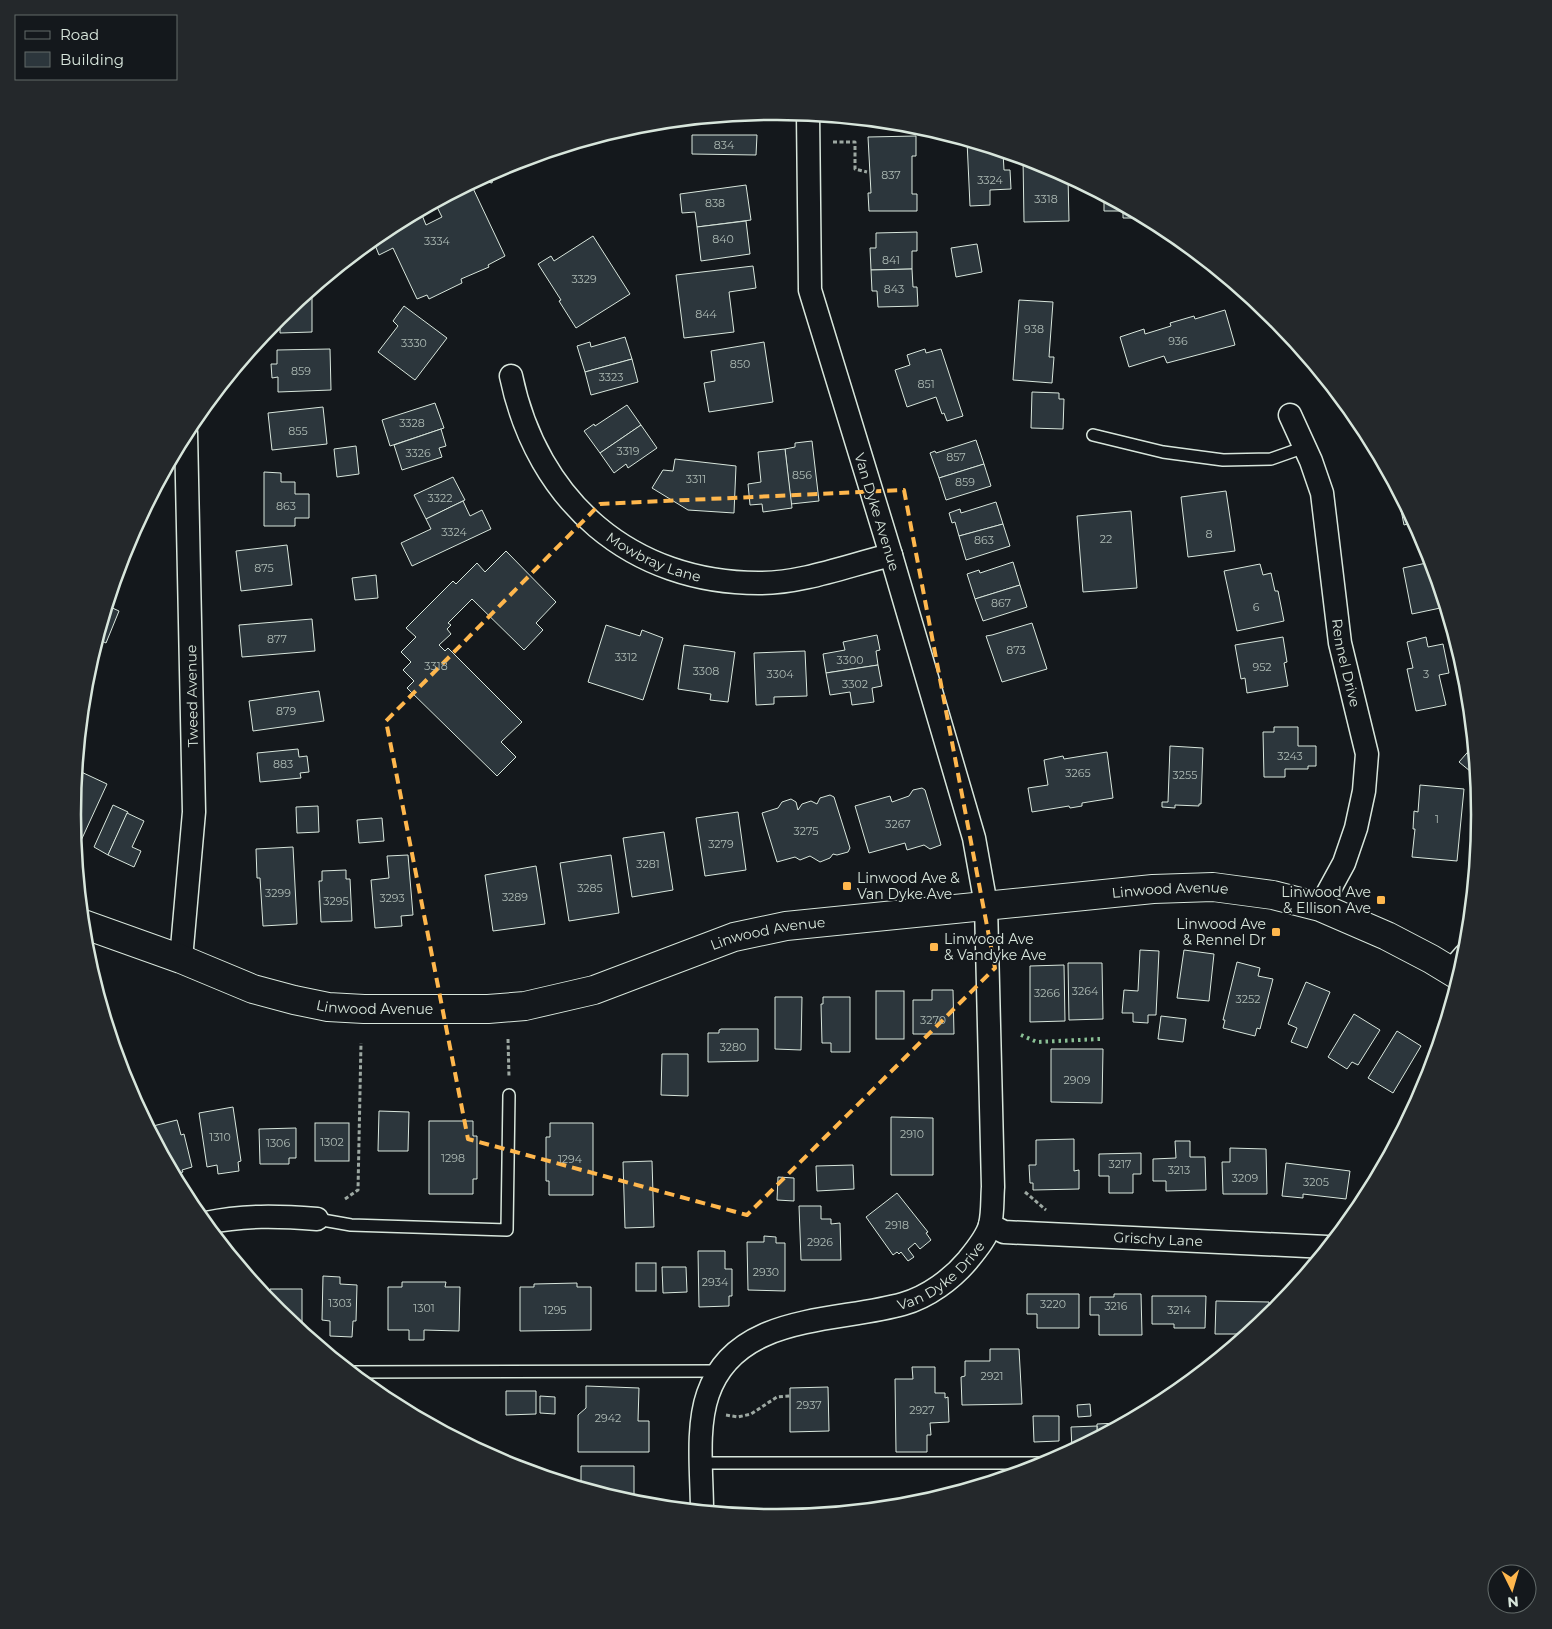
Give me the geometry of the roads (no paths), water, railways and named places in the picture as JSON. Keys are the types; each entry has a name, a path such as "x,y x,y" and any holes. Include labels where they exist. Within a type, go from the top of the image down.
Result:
{"main road":[{"name":"Linwood Avenue","path":"91,927 182,959 253,989 294,1000 328,1006 364,1009 488,1009 525,1006 594,990 734,937 786,926 1153,888 1213,888 1273,895 1320,907 1453,966"}],"street":[{"name":"Van Dyke Avenue","path":"808,121 810,290 891,555 974,838 986,905"},
{"name":"Mowbray Lane","path":"512,376 516,399 527,433 543,464 564,494 588,520 619,543 647,559 680,572 714,580 762,583 797,579 891,555"},
{"name":"Rennel Drive","path":"1290,415 1305,447 1322,493 1340,643 1367,754 1364,791 1356,828 1344,863 1320,907"},
{"name":"Tweed Avenue","path":"182,959 194,812 186,447"},
{"name":"Van Dyke Drive","path":"702,1505 702,1418 708,1393 720,1370 737,1352 758,1337 782,1327 904,1304 926,1294 946,1281 964,1265 979,1246 990,1226 993,1187 986,905"},
{"path":"214,1222 270,1215 317,1218"},
{"name":"Grischy Lane","path":"990,1226 1004,1232 1319,1247"}],"lane":[{"path":"1093,435 1163,452 1223,460 1271,459 1305,447"},
{"path":"317,1218 351,1225 507,1230 509,1095"},
{"path":"361,1372 720,1370"},
{"path":"702,1464 1023,1463"}],"place":[{"name":"Linwood Ave & Van Dyke Ave","path":"847,886"},
{"name":"Linwood Ave & Ellison Ave","path":"1381,900"},
{"name":"Linwood Ave & Rennel Dr","path":"1276,932"},
{"name":"Linwood Ave & Vandyke Ave","path":"934,947"}]}
